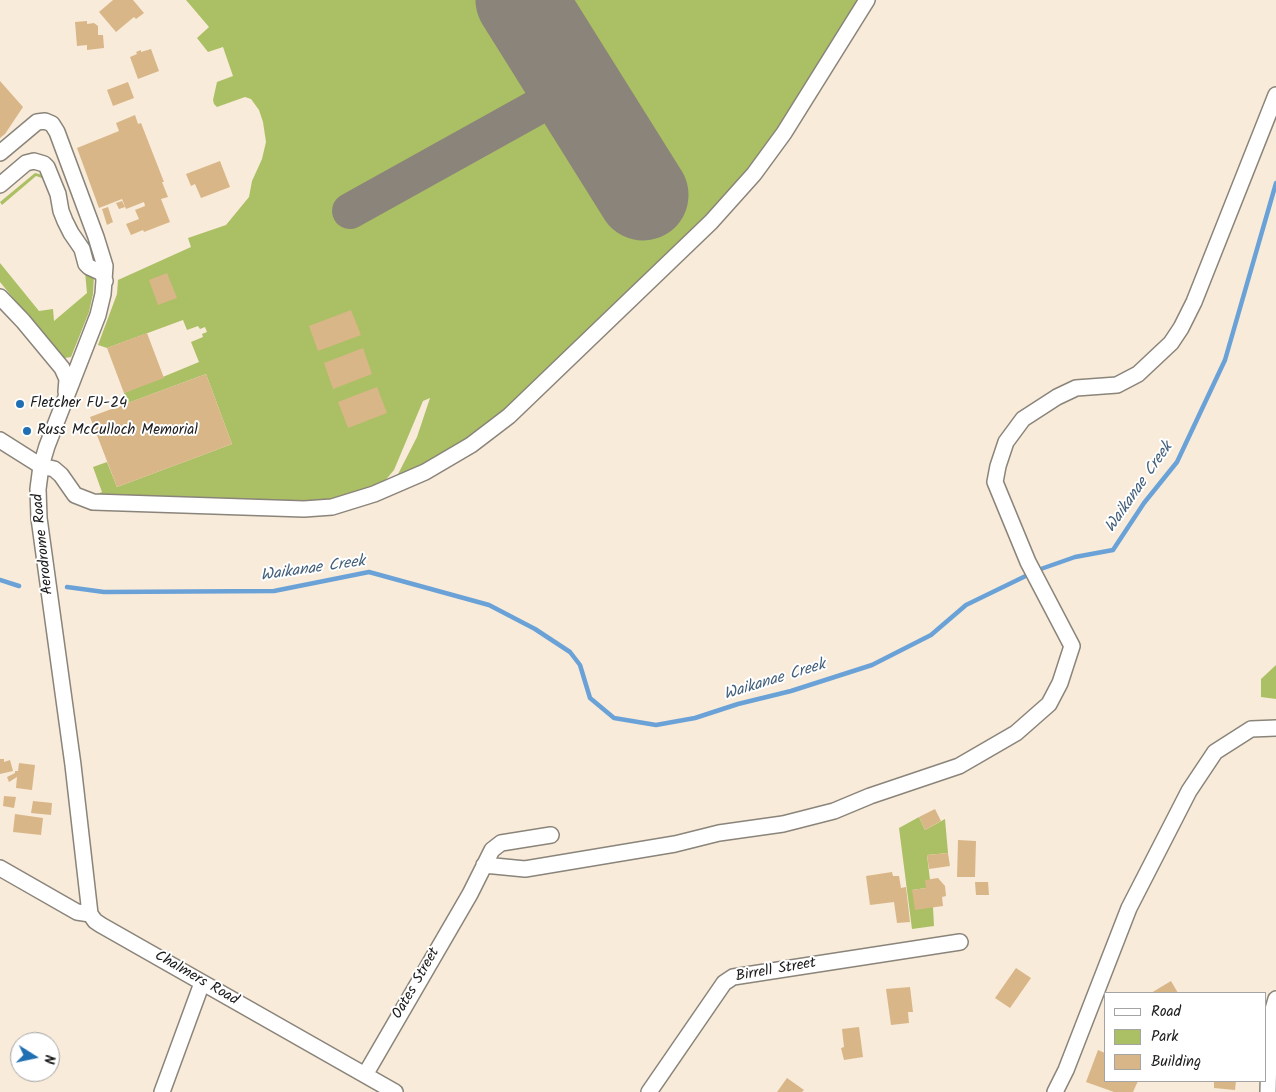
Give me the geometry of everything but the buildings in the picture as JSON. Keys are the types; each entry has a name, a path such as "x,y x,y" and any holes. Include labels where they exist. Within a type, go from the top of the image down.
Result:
{"street":[{"path":"0,440 41,466 54,469 61,475 75,496 93,502 304,509 332,507 374,494 424,472 471,445 509,416 711,222 754,174 784,133 867,0"},
{"path":"484,865 524,869 675,844 719,833 783,824 834,812 870,796 959,766 1016,733 1049,704 1060,683 1072,646 1028,562 996,482 998,466 1006,442 1023,419 1057,397 1076,388 1117,385 1138,374 1171,343 1194,302 1276,95"},
{"name":"Aerodrome Road","path":"0,153 37,122 48,122 54,127 103,258 105,281 98,315 41,466 38,489 39,518 73,765 90,914"},
{"path":"0,185 26,163 41,162 47,167 58,194 70,212 74,224 91,231 96,237"},
{"path":"58,194 61,211 71,233 82,249 86,264 89,268 102,273 105,281"},
{"path":"0,286 23,321"},
{"path":"0,297 23,321 65,373 66,393 61,411"},
{"path":"1055,1092 1066,1070 1130,908 1189,791 1215,752 1251,729 1276,728"},
{"name":"Oates Street","path":"365,1075 470,894 492,850 501,843 551,835"},
{"name":"Chalmers Road","path":"0,868 76,912 90,914 94,921 395,1092"},
{"name":"Birrell Street","path":"649,1092 724,983 733,977 960,942"},
{"path":"162,1092 202,983"},
{"path":"1268,1092 1270,1020 1276,999"}],"green space":[{"path":"186,0 863,0 751,173 488,428 394,482 417,437 430,398 423,401 394,470 383,483 333,502 305,504 95,495 102,492 93,467 107,462 117,487 232,444 206,374 128,403 124,393 199,362 191,342 203,337 202,334 207,332 205,327 200,329 198,326 187,330 183,320 107,348 98,345 117,294 118,280 191,247 188,238 226,225 249,197 252,181 262,159 266,142 263,122 259,110 251,99 245,97 217,107 214,104 213,100 217,82 233,76 223,47 208,52 197,38 209,27"},
{"path":"35,173 43,175 42,178 36,176 2,205 0,202"},
{"path":"0,263 39,311 53,309 54,321 87,293 85,272 94,276 89,312 71,357 65,358 59,354 0,282"},
{"path":"1276,665 1276,699 1261,697 1261,679"},
{"path":"919,817 925,830 945,819 948,853 927,855 930,880 926,888 912,890 933,907 934,926 912,929 899,828"}],"waterway":[{"name":"Waikanae Creek","path":"67,587 104,592 274,591 369,572 489,605 535,629 570,652 580,665 590,698 614,718 656,725 695,718 738,704 791,691 872,665 931,635 966,605 1038,570 1075,557 1113,550 1144,503 1177,462 1225,360 1276,183"},
{"name":"Waikanae Creek","path":"0,580 19,586"}],"taxiway":[{"path":"350,211 575,86"}],"runway":[{"path":"521,0 643,195"}],"place":[{"name":"Fletcher FU-24","path":"20,404"},
{"name":"Russ McCulloch Memorial","path":"27,431"}]}
